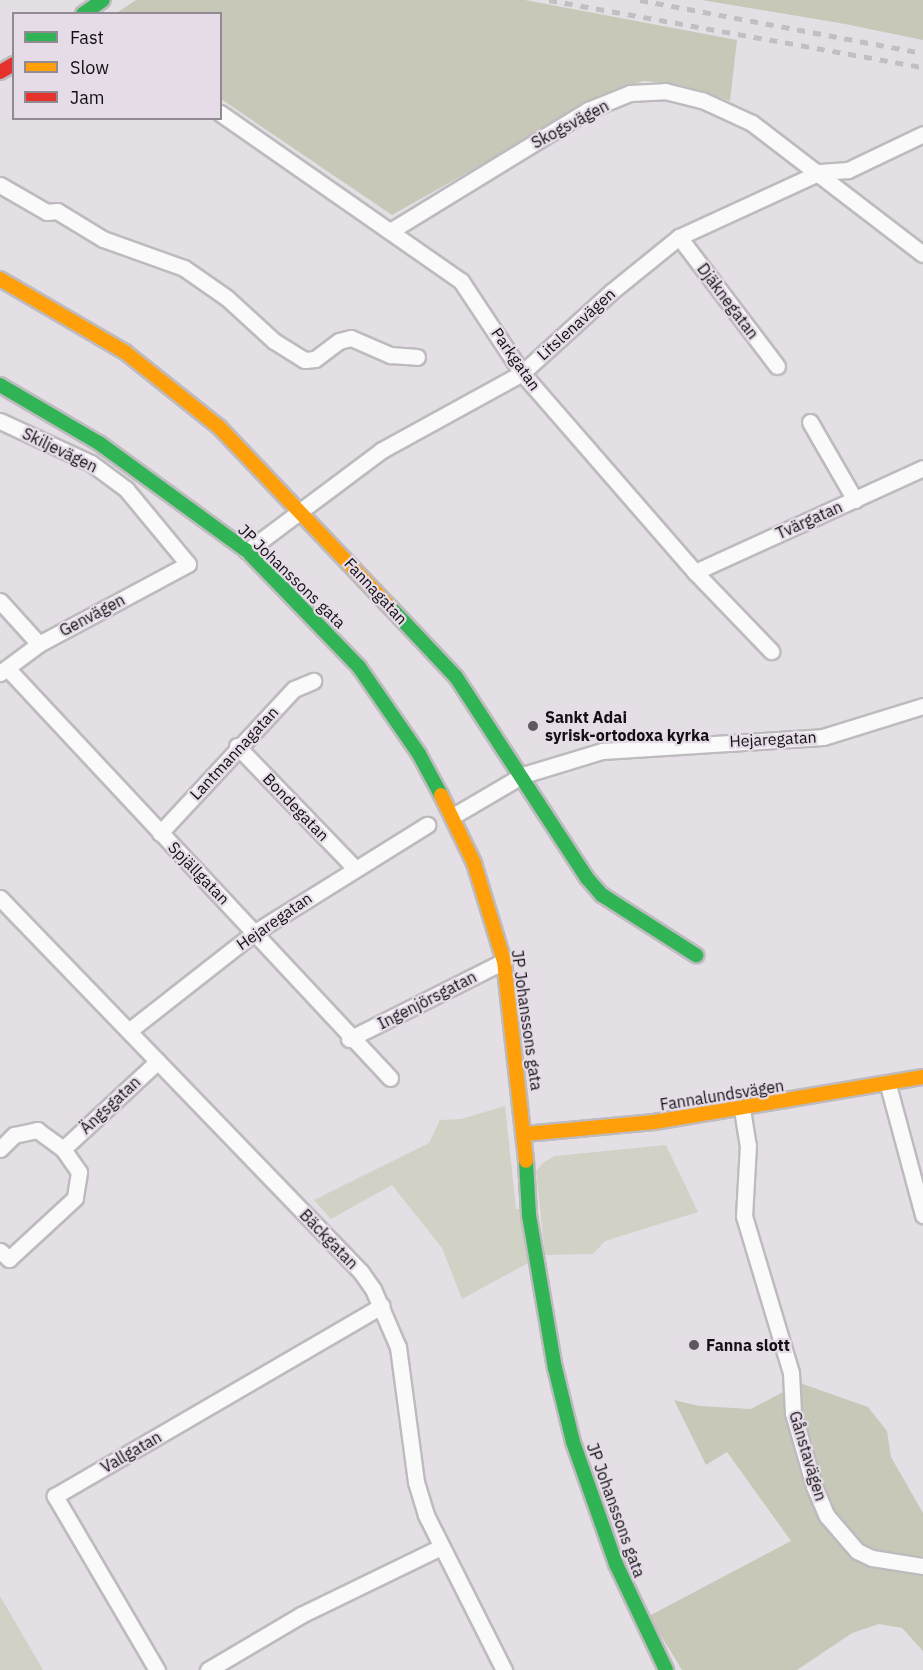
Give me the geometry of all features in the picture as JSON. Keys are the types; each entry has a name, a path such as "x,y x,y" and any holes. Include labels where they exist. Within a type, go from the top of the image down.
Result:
{"street":[{"path":"86,12 103,0"},
{"name":"Skogsvägen","path":"392,230 588,110 630,93 665,91 731,112 820,172 923,254"},
{"name":"Parkgatan","path":"222,114 392,230 461,281 522,373 695,572 771,651"},
{"name":"Litslenavägen","path":"247,551 382,450 522,373 611,292 679,237 820,172 848,170 923,134"},
{"path":"0,185 47,212 57,211 103,239 184,268 227,298 273,341 304,360 315,359 339,341 351,338 390,355 417,357"},
{"name":"Djäknegatan","path":"679,237 777,366"},
{"name":"Fannagatan","path":"0,279 125,352 219,428 456,677 523,775 587,878 602,895 696,955"},
{"name":"JP Johanssons gata","path":"0,385 99,443 247,551 359,668 419,754 453,816 474,863 504,961 525,1134 529,1215 555,1368 573,1442 616,1564 666,1670"},
{"name":"Skiljevägen","path":"0,421 91,463 126,489 188,564"},
{"path":"810,422 855,500"},
{"name":"Tvärgatan","path":"695,572 923,468"},
{"name":"Genvägen","path":"4,671 39,644 188,564"},
{"path":"0,601 39,644"},
{"name":"Spjällgatan","path":"4,671 255,932 349,1039 390,1078"},
{"name":"Lantmannagatan","path":"160,833 237,746 294,689 313,681"},
{"name":"Hejaregatan","path":"453,816 523,775 602,751 641,746 823,737 923,706"},
{"name":"Bondegatan","path":"237,746 354,867"},
{"name":"Hejaregatan","path":"130,1030 255,932 354,867 427,825"},
{"name":"Bäckgatan","path":"1,902 130,1030 361,1272 382,1306 398,1347 416,1482 441,1546 504,1670"},
{"name":"Ingenjörsgatan","path":"349,1039 504,961"},
{"name":"Ängsgatan","path":"63,1149 158,1061"},
{"name":"Fannalundsvägen","path":"525,1134 654,1122 888,1085 923,1077"},
{"path":"888,1085 923,1215"},
{"name":"Gånstavägen","path":"741,1109 748,1145 744,1216 791,1373 793,1413 814,1486 827,1516 857,1551 872,1558 923,1566"},
{"path":"0,1149 14,1135 37,1130 63,1149 79,1172 75,1198 3,1259"},
{"name":"Vallgatan","path":"157,1670 55,1496 382,1306"},
{"path":"208,1670 301,1615 441,1546"}],"shaded area":[{"path":"505,1106 516,1209 523,1209 528,1263 462,1299 442,1248 392,1185 331,1219 314,1200 429,1143 440,1120 461,1119"},
{"path":"666,1145 698,1212 605,1241 593,1254 545,1255 536,1171 544,1162 555,1156"},
{"path":"0,1596 43,1670 0,1670"}],"green space":[{"path":"136,0 525,0 737,40 730,101 678,84 643,81 612,91 392,215 222,100 222,12 118,12"},
{"path":"702,0 923,0 923,40 845,24"},
{"path":"800,1383 868,1407 887,1431 891,1457 923,1513 923,1651 902,1628 879,1624 852,1633 797,1670 682,1670 649,1616 791,1541 727,1452 706,1465 674,1400 699,1406 751,1409"}],"railway":[{"path":"549,0 923,67"},
{"path":"640,0 923,53"}],"traffic: fast":[{"path":"86,12 103,0"},
{"path":"0,385 99,443 247,551 359,667 419,754 441,795"},
{"path":"390,607 456,677 587,878 602,895 696,955"},
{"path":"526,1161 529,1215 555,1368 573,1442 616,1564 666,1670"}],"traffic: slow":[{"path":"0,279 125,352 219,427 390,607"},
{"path":"441,795 474,863 504,961 526,1161"},
{"path":"525,1134 654,1122 923,1077"}],"traffic: jam":[{"path":"0,72 12,65"}],"place":[{"name":"Sankt Adai syrisk-ortodoxa kyrka","path":"533,726"},
{"name":"Fanna slott","path":"694,1345"}]}
